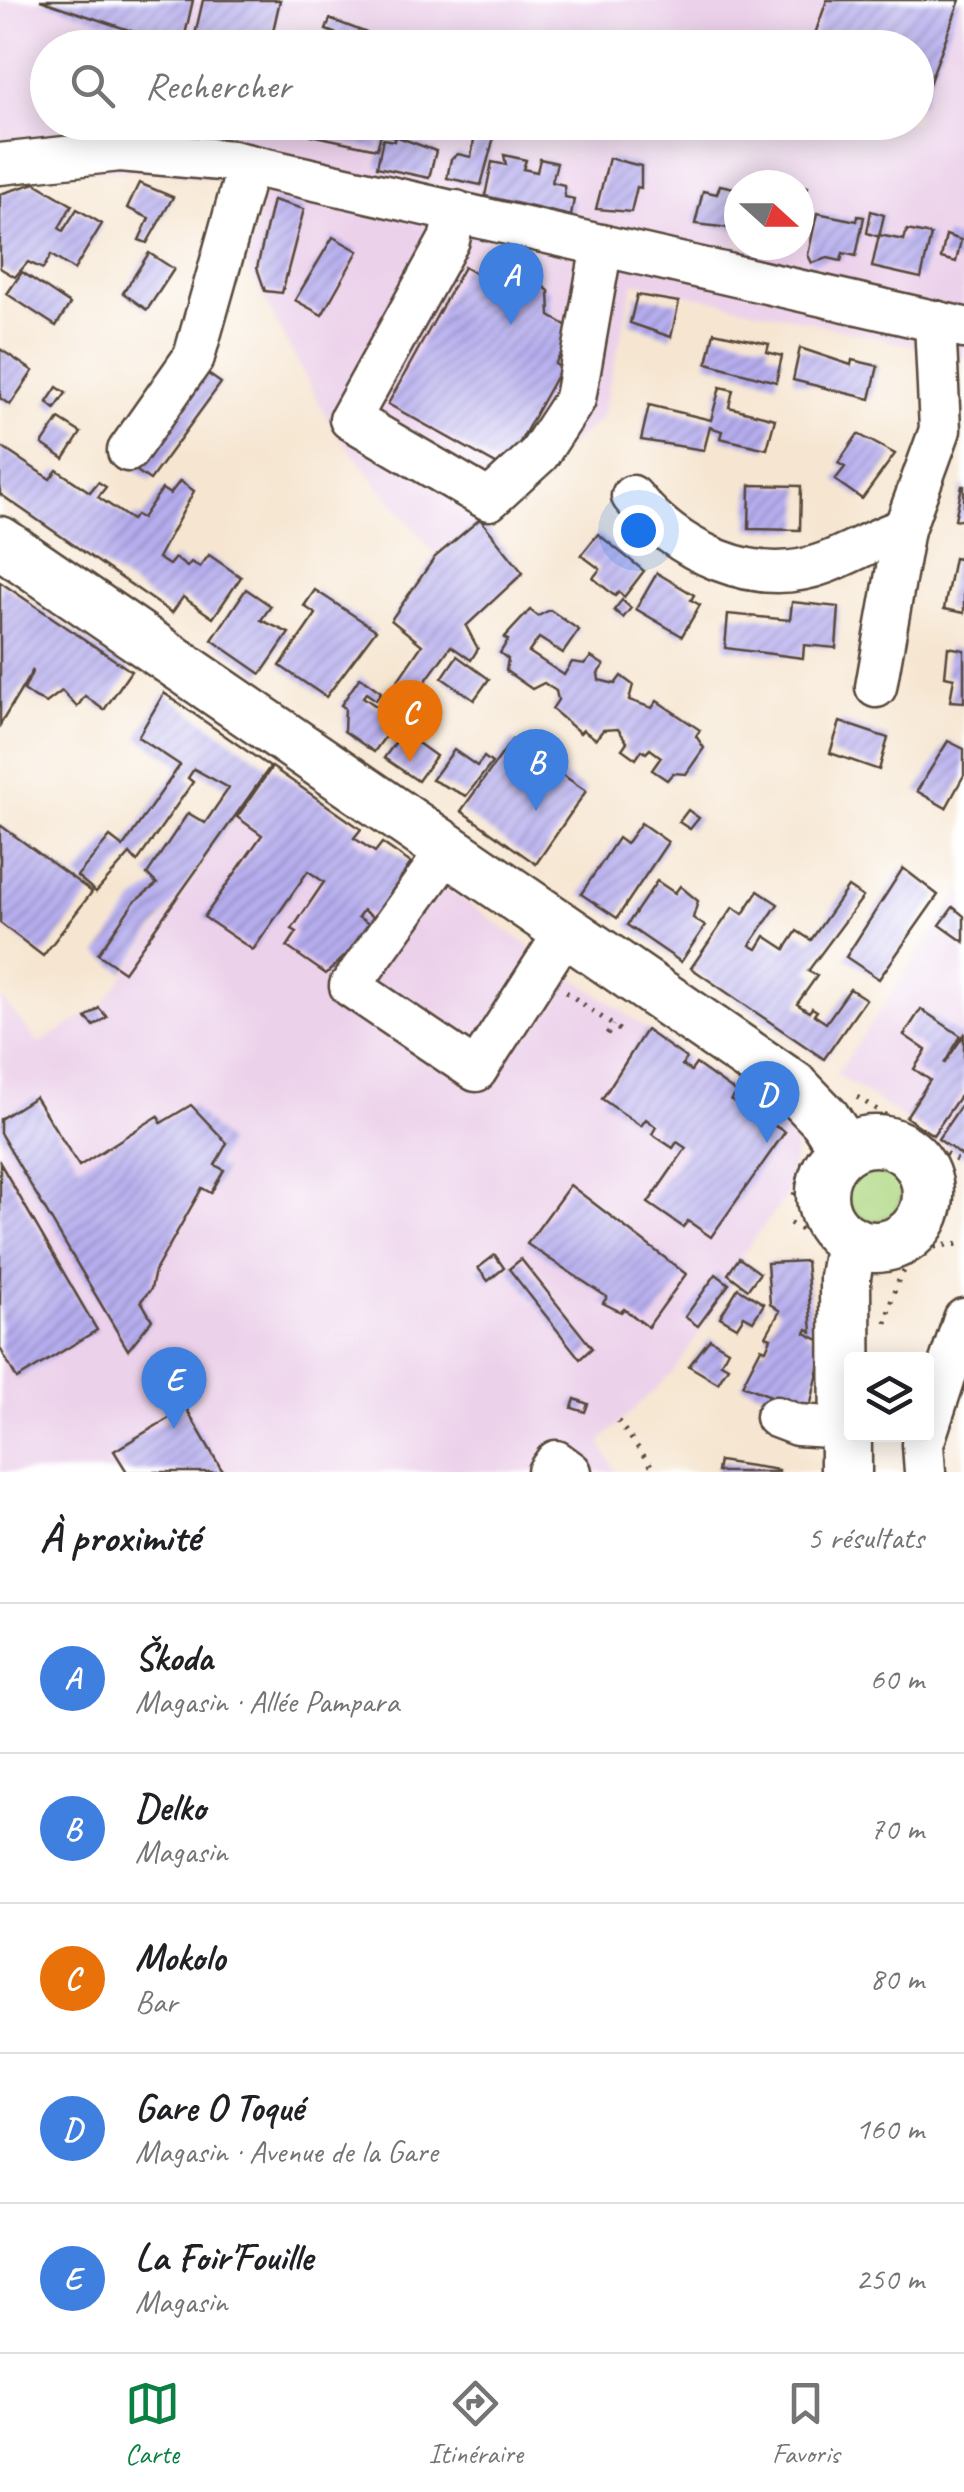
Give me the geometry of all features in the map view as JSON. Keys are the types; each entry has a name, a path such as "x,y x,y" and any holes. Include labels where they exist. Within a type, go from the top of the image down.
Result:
{"main road":[{"path":"0,542 450,847 794,1088 825,1118 845,1150"},
{"path":"875,1346 872,1309 926,1210 907,1152 892,1144 876,1141 845,1150 832,1162 822,1193 831,1224 926,1210"},
{"path":"854,1452 845,1278 926,1210"}],"street":[{"path":"0,164 120,151 248,165 950,325 940,430 904,529 876,687"},
{"path":"128,451 194,356 248,165"},
{"path":"456,211 450,240 350,419 489,500 539,454 575,399 602,245"},
{"path":"632,496 650,518 688,548 732,566 786,572 823,564 904,529"},
{"path":"450,847 350,986 476,1070 567,929"},
{"path":"925,1472 924,1444 964,1320"},
{"path":"776,1417 854,1452"},
{"path":"548,1472 556,1461 571,1472"}],"path":[{"path":"555,985 625,1034"},
{"path":"573,1009 578,1001"},
{"path":"607,1034 613,1025"},
{"path":"846,1091 926,1210"},
{"path":"875,1346 908,1261 928,1247 964,1246"},
{"path":"618,1421 656,1472"}],"shaded area":[{"path":"0,0 964,0 964,357 634,282 601,419 435,554 333,429 246,265 264,188 167,172 64,169 0,181"},
{"path":"273,766 784,1125 797,1144 787,1195 728,1274 733,1283 674,1371 600,1442 616,1472 0,1472 0,997 39,1043 103,1005"},
{"path":"964,887 964,1158 837,1074"}],"green space":[{"path":"874,1165 894,1173 902,1193 894,1213 874,1221 854,1213 846,1193 854,1173"}],"building":[{"path":"40,0 193,0 186,30 129,30"},
{"path":"203,0 280,0 273,30 196,30"},
{"path":"827,0 960,0 934,70 934,30 816,30"},
{"path":"330,19 359,30 326,30"},
{"path":"335,140 379,140 377,149"},
{"path":"383,140 406,140 436,151 429,178 377,167"},
{"path":"474,140 493,140 481,185 447,178 451,159 458,154 471,157"},
{"path":"504,155 526,160 523,169 537,172 540,159 557,163 552,182 564,185 565,197 574,199 571,216 485,196 492,162 506,165"},
{"path":"609,158 641,166 641,188 637,187 631,212 596,209"},
{"path":"35,183 72,205 59,228 63,231 77,209 102,224 74,270 51,255 43,269 28,262 15,277 0,268 0,194"},
{"path":"139,183 173,197 147,243 139,240 149,218 127,208"},
{"path":"720,185 724,186 724,227 695,224 703,191 717,194"},
{"path":"273,200 304,209 282,293 265,291 257,268"},
{"path":"871,211 884,215 879,237 867,233"},
{"path":"817,213 857,221 858,216 864,217 856,256 843,253 841,261 828,258 812,263"},
{"path":"907,230 931,235 921,278 872,267 879,235 904,240"},
{"path":"946,235 961,240 956,262 941,258"},
{"path":"333,237 358,251 322,315 295,300"},
{"path":"149,253 174,269 147,310 123,293"},
{"path":"464,267 492,283 521,277 541,284 549,291 550,316 574,330 555,364 561,368 505,469 388,404"},
{"path":"22,272 70,304 56,326 7,294"},
{"path":"637,295 679,302 671,337 630,323"},
{"path":"714,332 769,344 767,352 782,356 776,382 707,363"},
{"path":"800,348 851,365 852,360 878,366 870,399 793,380"},
{"path":"0,349 33,371 10,405 0,398"},
{"path":"198,367 221,383 150,480 128,465"},
{"path":"57,387 66,393 55,409 47,402"},
{"path":"720,387 733,390 729,407 775,419 767,449 720,438 722,431 710,427 704,450 641,440 649,405 711,420"},
{"path":"59,419 81,433 64,459 42,444"},
{"path":"858,434 895,454 862,499 835,480 845,467 838,463"},
{"path":"0,446 50,479 57,470 90,492 98,482 106,487 98,497 132,520 136,515 142,518 162,489 170,494 180,481 194,491 158,558 169,565 175,558 187,567 191,562 200,567 209,555 241,577 213,618 183,597 172,613 0,494"},
{"path":"750,485 801,486 800,530 749,529"},
{"path":"964,486 964,521 955,519"},
{"path":"480,519 523,573 466,626 478,649 471,660 451,646 374,752 344,731 345,708 341,705 360,677 381,692 376,700 366,693 363,697 379,708 422,645 391,620 435,557"},
{"path":"598,534 644,571 624,597 619,592 615,596 593,578 600,569 581,555"},
{"path":"964,543 964,613 944,609 954,558 959,559"},
{"path":"657,573 694,595 691,600 700,605 682,636 636,609"},
{"path":"0,582 131,671 104,710 85,696 77,707 62,691 46,703 35,698 24,690 33,670 0,725"},
{"path":"246,589 271,606 261,620 289,633 261,674 212,640"},
{"path":"315,590 376,630 326,697 280,666 316,614 304,606"},
{"path":"622,600 631,608 623,618 614,610"},
{"path":"792,602 839,607 836,648 804,645 803,658 725,648 728,614 790,620"},
{"path":"530,610 538,616 550,610 579,630 563,653 539,638 529,652 564,675 572,662 585,664 591,657 604,665 598,673 599,680 615,684 621,676 633,685 629,700 652,708 657,701 700,730 696,736 704,748 686,774 673,773 667,780 652,770 661,757 650,749 646,753 642,750 636,759 622,749 627,742 618,729 603,730 596,739 583,730 580,733 552,709 558,700 556,691 544,683 532,689 506,671 508,659 500,653 508,640 504,638"},
{"path":"948,647 964,650 964,702 950,701 954,678 945,676"},
{"path":"457,656 489,679 474,700 442,678"},
{"path":"164,693 270,767 124,972 98,954 134,902 157,884 147,874 188,813 205,823 229,788 194,769 188,778 193,782 137,862 130,854 96,892 77,876 110,837 123,847 180,765 138,737"},
{"path":"840,722 888,738 879,770 830,753"},
{"path":"406,728 418,736 415,741 436,756 418,781 384,758"},
{"path":"512,740 586,791 536,864 461,811"},
{"path":"948,741 964,749 964,775 946,808 917,791"},
{"path":"454,750 477,766 484,757 492,763 466,796 432,780"},
{"path":"272,767 361,829 354,838 375,852 382,843 411,863 374,918 363,910 358,917 375,928 326,974 287,947 297,932 292,929 324,882 308,871 253,950 204,917 262,835 237,817"},
{"path":"688,810 699,818 690,829 679,822"},
{"path":"641,823 668,842 617,918 581,894 618,838 626,844"},
{"path":"0,825 92,892 43,956 0,923"},
{"path":"903,868 938,895 879,979 846,957"},
{"path":"657,881 675,893 680,886 698,901 693,918 705,926 681,962 627,925"},
{"path":"848,887 863,897 808,971 817,976 797,1004 809,1012 812,1008 817,1011 814,1015 826,1023 850,989 866,999 824,1059 691,968 733,907 743,914 758,891 778,904 750,945 757,949 765,936 785,949 797,931 811,940"},
{"path":"953,907 964,916 964,942 940,925"},
{"path":"99,1008 107,1017 94,1026 86,1018"},
{"path":"921,1009 961,1036 944,1064 964,1035 964,1090 933,1135 906,1117 930,1080 914,1069 926,1050 904,1035"},
{"path":"646,1030 686,1058 682,1065 691,1071 696,1064 737,1093 731,1100 785,1132 711,1237 688,1221 683,1227 648,1203 686,1148 677,1142 673,1148 652,1134 656,1127 646,1119 641,1126 602,1099"},
{"path":"35,1097 79,1166 158,1116 161,1123 191,1105 227,1143 215,1165 224,1170 211,1193 202,1188 155,1271 151,1289 141,1301 152,1320 128,1350 0,1133 0,1119"},
{"path":"964,1101 964,1157 938,1139"},
{"path":"0,1163 97,1330 17,1379 0,1348"},
{"path":"570,1185 686,1274 648,1327 624,1309 621,1312 603,1303 607,1297 527,1244"},
{"path":"495,1255 504,1268 488,1281 478,1268"},
{"path":"739,1258 760,1273 748,1289 728,1274"},
{"path":"521,1259 592,1348 580,1359 509,1269"},
{"path":"806,1261 812,1332 807,1329 805,1333 825,1343 811,1403 802,1408 742,1385 761,1348 766,1350 771,1338 766,1336 780,1311 770,1304 767,1263"},
{"path":"716,1274 729,1284 698,1326 685,1317"},
{"path":"738,1288 764,1304 753,1321 744,1316 737,1327 720,1317"},
{"path":"710,1339 728,1350 721,1363 728,1367 718,1383 689,1366"},
{"path":"575,1399 588,1404 585,1412 572,1408"},
{"path":"186,1408 223,1472 127,1472 114,1451"},
{"path":"719,1461 779,1470 779,1472 717,1472"}],"place":[{"name":"Škoda","path":"511,325"},
{"name":"Mokolo","path":"410,762"},
{"name":"Delko","path":"536,811"},
{"name":"Gare O Toqué","path":"767,1143"},
{"name":"La Foir'Fouille","path":"174,1429"}]}
